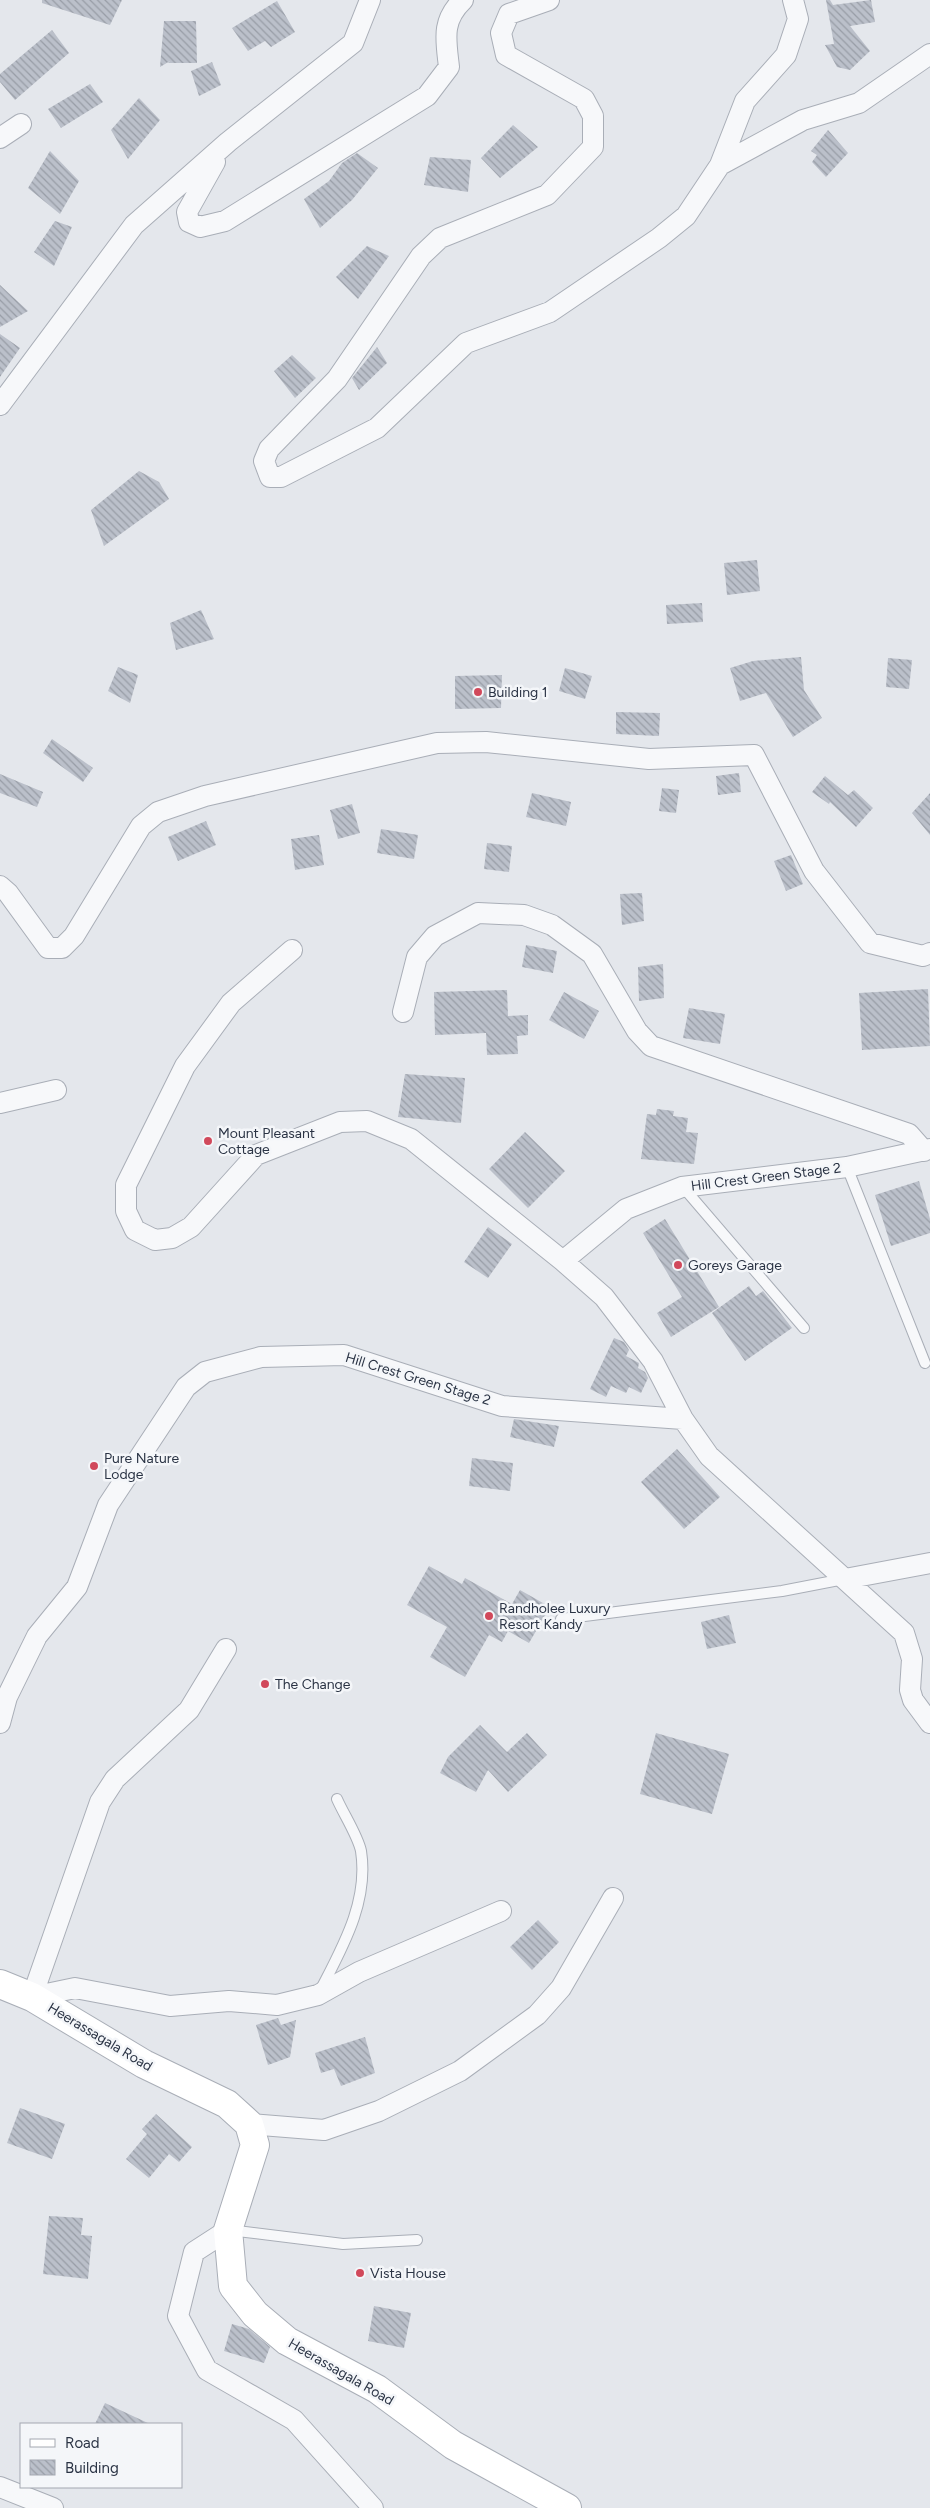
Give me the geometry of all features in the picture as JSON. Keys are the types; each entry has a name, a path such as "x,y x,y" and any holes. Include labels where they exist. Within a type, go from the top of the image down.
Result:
{"street":[{"path":"0,406 134,225 228,142 354,43 370,0"},
{"path":"228,142 201,184 187,212 190,222 200,227 225,221 427,96 449,67 446,29 452,10 462,0"},
{"path":"549,0 509,14 501,33 506,55 584,99 593,116 593,147 547,195 440,238 422,256 337,379 269,449 264,461 270,476 281,477 378,428 466,343 550,312 659,238 686,216 720,165 745,101 786,55 798,19 793,0"},
{"path":"720,165 803,120 860,103 930,54"},
{"path":"0,138 21,124"},
{"path":"0,886 8,893 48,948 62,948 74,936 141,826 158,812 205,796 437,743 486,742 649,758 754,755 814,872 870,943 923,956 930,953"},
{"path":"403,1012 417,957 435,936 478,913 524,915 552,925 592,954 636,1031 651,1046 909,1134 927,1150"},
{"path":"292,950 231,1003 185,1066 126,1185 126,1211 135,1230 155,1240 172,1238 191,1227 256,1156 340,1122 367,1121 411,1138 563,1261 604,1297 653,1361 683,1419 709,1456 904,1633 912,1659 910,1690 913,1700 930,1723"},
{"path":"0,1103 56,1090"},
{"name":"Hill Crest Green Stage 2","path":"563,1261 626,1209 682,1187 847,1167 927,1150"},
{"name":"Hill Crest Green Stage 2","path":"0,1722 7,1697 37,1636 76,1586 108,1505 186,1387 205,1372 260,1358 344,1355 502,1406 683,1419"},
{"path":"845,1579 930,1563"},
{"path":"32,1997 100,1802 115,1779 189,1710 226,1649"},
{"path":"249,2124 324,2130 378,2111 460,2071 537,2015 560,1988 613,1898"},
{"path":"32,1997 75,1988 170,2006 229,2001 277,2005 318,1995 359,1972 501,1911"},
{"name":"Heerassagala Road","path":"0,1984 32,1997 144,2064 227,2104 249,2124 255,2145 228,2230 233,2286 255,2314 287,2341 377,2389 453,2445 567,2508"},
{"path":"228,2230 194,2252 178,2316 207,2370 294,2420 372,2508"},
{"path":"0,2487 53,2508"}],"lane":[{"path":"847,1167 925,1363"},
{"path":"682,1187 804,1328"},
{"path":"561,1619 782,1590 845,1579"},
{"path":"318,1995 350,1931 361,1891 361,1850 337,1799"},
{"path":"228,2230 342,2244 417,2240"}],"building":[{"path":"42,0 122,0 110,25 42,3"},
{"path":"826,0 830,0 833,5 871,0 875,22 850,26 870,51 850,70 837,67 825,45 834,44"},
{"path":"277,1 295,32 271,47 265,41 248,51 232,28"},
{"path":"164,21 196,21 197,63 168,63 170,61 160,67"},
{"path":"52,30 69,53 15,100 0,82 0,74"},
{"path":"212,62 221,85 199,96 191,71"},
{"path":"90,84 103,102 61,128 48,109"},
{"path":"139,98 160,120 128,159 111,130"},
{"path":"513,125 538,147 500,178 481,158"},
{"path":"828,130 848,153 826,177 812,162 817,155 811,151"},
{"path":"50,151 79,181 60,214 28,188"},
{"path":"357,153 378,168 352,200 320,228 304,199 329,181 342,163"},
{"path":"430,157 471,160 468,192 424,185"},
{"path":"55,221 72,227 54,266 34,252"},
{"path":"367,246 389,256 358,299 336,277"},
{"path":"0,285 28,311 0,327"},
{"path":"0,334 20,348 0,377"},
{"path":"377,347 387,363 359,390 352,378"},
{"path":"292,355 316,378 295,398 274,371"},
{"path":"139,471 159,482 169,499 104,546 91,510"},
{"path":"757,560 760,591 727,595 724,563"},
{"path":"702,603 703,622 667,624 666,605"},
{"path":"201,610 214,639 176,650 170,623"},
{"path":"801,657 804,690 822,718 793,737 766,693 740,701 730,668 753,661"},
{"path":"888,658 912,660 909,689 886,687"},
{"path":"118,667 138,675 130,703 108,691"},
{"path":"565,668 592,676 585,699 559,691"},
{"name":"Building 1","path":"502,675 501,708 455,709 455,676"},
{"path":"616,712 660,713 659,736 616,734"},
{"path":"52,739 93,768 83,782 43,753"},
{"path":"739,773 741,792 718,795 716,776"},
{"path":"0,774 43,792 37,807 0,793"},
{"path":"825,776 848,795 854,790 873,808 856,827 830,802 829,804 812,792"},
{"path":"662,788 679,790 676,813 659,811"},
{"path":"532,793 571,802 566,826 526,817"},
{"path":"930,793 930,835 912,813"},
{"path":"352,804 360,833 338,839 330,810"},
{"path":"206,821 216,845 178,861 168,837"},
{"path":"381,829 418,835 414,859 377,853"},
{"path":"319,835 324,865 295,870 291,839"},
{"path":"487,843 512,846 509,872 484,869"},
{"path":"791,855 803,884 786,891 774,861"},
{"path":"642,893 644,921 622,925 620,894"},
{"path":"526,945 557,951 553,973 522,967"},
{"path":"663,964 664,998 639,1001 638,967"},
{"path":"928,989 930,1046 862,1050 859,993"},
{"path":"507,990 508,1016 528,1015 528,1035 517,1036 518,1054 487,1055 486,1033 435,1035 434,992"},
{"path":"564,992 599,1011 584,1039 549,1020"},
{"path":"689,1008 725,1014 720,1044 683,1038"},
{"path":"405,1074 465,1078 461,1123 398,1117"},
{"path":"657,1109 674,1111 673,1116 688,1118 686,1132 698,1133 694,1164 641,1159 647,1114 656,1115"},
{"path":"525,1132 565,1171 528,1208 489,1169"},
{"path":"919,1181 930,1219 930,1233 891,1246 875,1195"},
{"name":"Goreys Garage","path":"665,1219 719,1307 671,1337 657,1313 682,1297 643,1233"},
{"path":"488,1227 512,1244 488,1278 464,1262"},
{"path":"749,1286 756,1296 763,1291 792,1328 745,1361 712,1313"},
{"path":"614,1338 624,1342 629,1350 626,1356 639,1363 638,1368 645,1372 648,1378 641,1393 629,1387 626,1393 611,1386 606,1397 590,1389"},
{"path":"514,1419 559,1426 554,1447 510,1437"},
{"path":"677,1449 720,1497 684,1529 641,1482"},
{"path":"472,1458 513,1463 510,1491 469,1486"},
{"path":"429,1566 462,1584 465,1578 512,1604 520,1590 550,1607 529,1643 508,1631 502,1642 489,1635 465,1677 430,1657 447,1627 407,1605"},
{"path":"729,1615 736,1643 707,1649 701,1622"},
{"path":"480,1725 507,1752 527,1733 547,1755 508,1792 488,1770 476,1792 440,1773 448,1757"},
{"path":"656,1733 729,1754 712,1814 640,1794"},
{"path":"538,1920 559,1942 532,1970 510,1947"},
{"path":"278,2018 281,2025 296,2020 290,2057 268,2065 256,2025"},
{"path":"365,2037 375,2073 341,2086 334,2069 321,2073 315,2053"},
{"path":"20,2108 65,2124 52,2159 7,2143"},
{"path":"156,2114 192,2147 179,2162 169,2154 149,2178 126,2159 147,2134 142,2129"},
{"path":"49,2216 83,2218 81,2235 92,2236 88,2279 43,2274"},
{"path":"374,2306 411,2313 404,2348 368,2341"},
{"path":"232,2324 249,2329 270,2347 264,2363 224,2351"},
{"path":"105,2403 148,2423 95,2423"}],"place":[{"name":"Building 1","path":"478,692"},
{"name":"Mount Pleasant Cottage","path":"208,1141"},
{"name":"Goreys Garage","path":"678,1265"},
{"name":"Pure Nature Lodge","path":"94,1466"},
{"name":"Randholee Luxury Resort Kandy","path":"489,1616"},
{"name":"The Change","path":"265,1684"},
{"name":"Vista House","path":"360,2273"}]}
